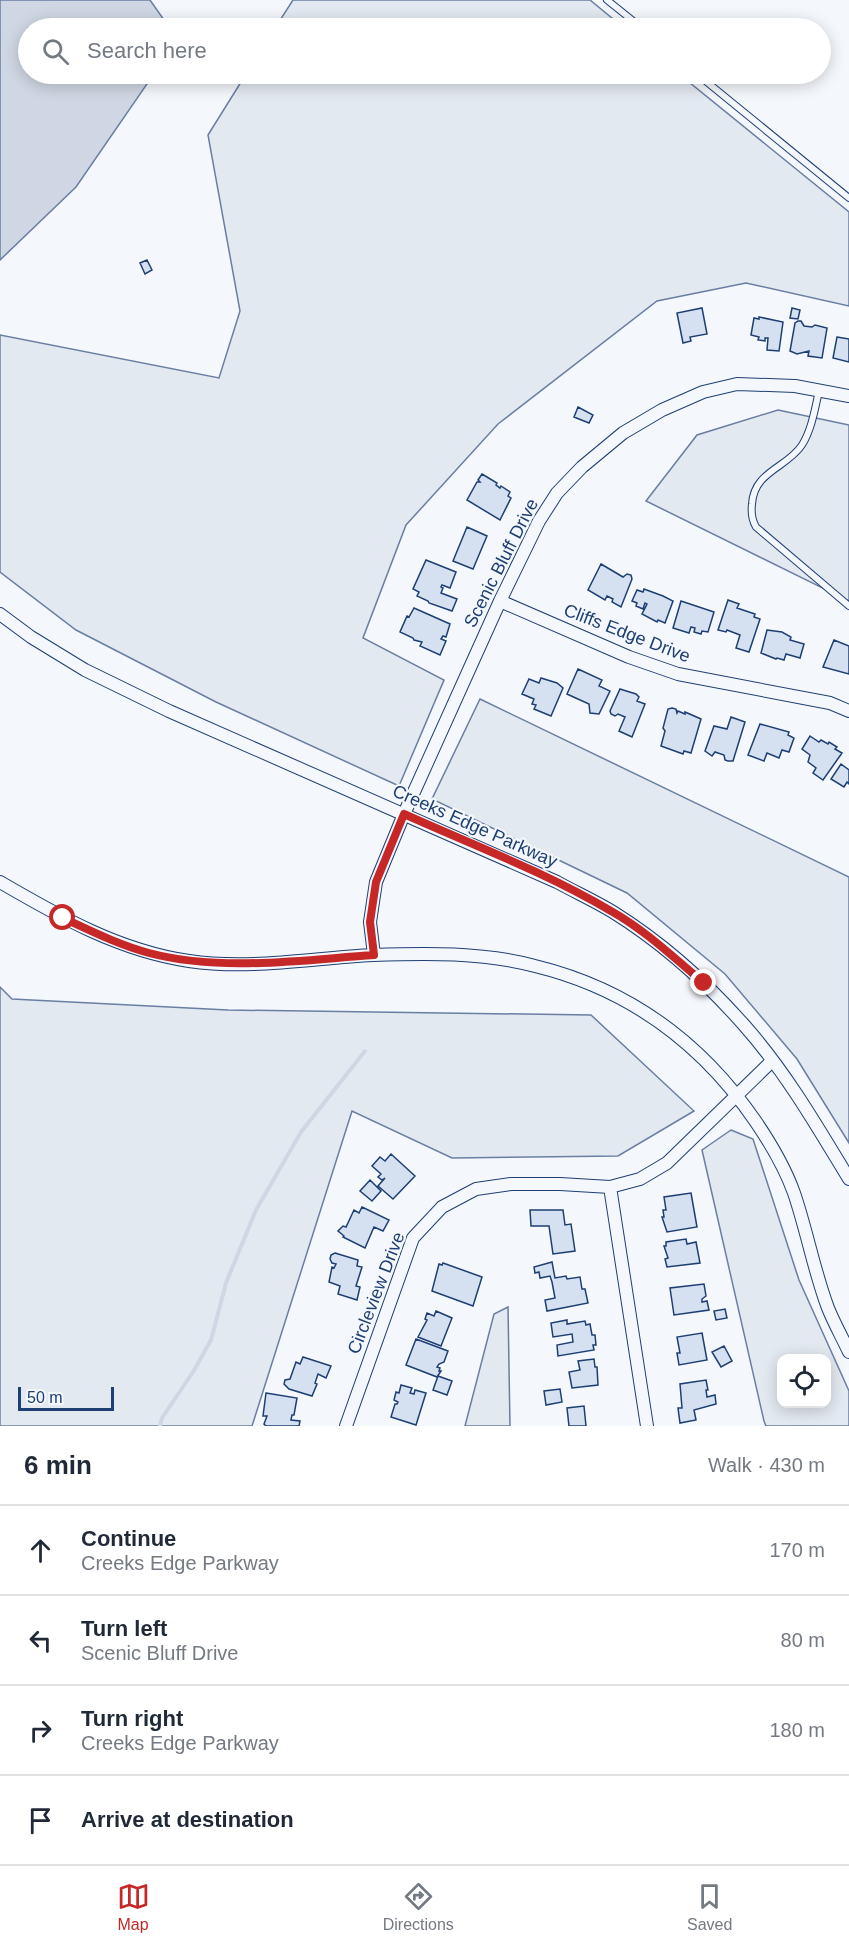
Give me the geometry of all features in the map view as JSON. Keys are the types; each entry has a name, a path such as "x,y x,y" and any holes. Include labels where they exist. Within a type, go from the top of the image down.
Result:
{"street":[{"name":"Scenic Bluff Drive","path":"374,955 370,922 376,882 404,814 500,601 538,521 557,493 582,467 623,433 662,410 704,392 737,384 795,387 849,396"},
{"name":"Cliffs Edge Drive","path":"500,601 629,657 678,674 830,703 849,711"},
{"name":"Creeks Edge Parkway","path":"0,614 85,670 169,711 557,882 612,911 652,940 704,983 744,1025 803,1106 849,1179"},
{"path":"0,882 63,918 104,937 148,953 191,961 239,964 374,955 441,954 485,958 534,965 572,977 622,999 682,1038 707,1061 737,1096 777,1155 794,1193 828,1307 849,1352"},
{"name":"Circleview Drive","path":"346,1426 413,1238 442,1207 476,1189 511,1184 610,1187 640,1179 667,1163 772,1061"},
{"path":"610,1187 646,1426"}],"lane":[{"path":"607,0 630,18"},
{"path":"709,84 849,198"},
{"path":"819,391 814,416 801,446 760,481 753,493 752,521 756,527 849,606"}],"shaded area":[{"path":"0,0 150,0 163,18 18,18 18,84 147,84 76,187 0,260"},
{"path":"293,0 590,0 612,18 281,18"},
{"path":"240,84 691,84 849,212 849,306 746,283 657,301 498,424 406,525 363,638 444,680 399,786 216,702 76,630 0,572 0,335 219,378 240,311 208,135"},
{"path":"778,410 849,425 849,601 646,501 697,435"},
{"path":"480,699 849,877 849,1143 797,1059 725,974 627,893 432,799"},
{"path":"0,987 12,999 228,1010 591,1015 694,1111 618,1156 452,1158 352,1111 252,1426 0,1426"},
{"path":"731,1130 753,1139 799,1280 849,1391 849,1426 766,1426 702,1150"},
{"path":"508,1307 510,1426 465,1426 494,1314"}],"building":[{"path":"147,260 152,270 145,274 140,263"},
{"path":"702,308 707,334 690,337 691,341 683,343 677,313"},
{"path":"792,308 800,310 798,319 790,318"},
{"path":"759,317 783,322 779,351 767,350 768,338 765,338 765,341 758,340 759,337 751,335 754,318 759,319"},
{"path":"801,321 804,326 815,325 827,328 822,358 808,356 809,351 797,354 790,351 795,323"},
{"path":"837,337 849,339 849,362 833,358"},
{"path":"578,407 593,415 589,423 574,417"},
{"path":"482,474 497,483 496,485 500,488 501,486 510,492 508,496 511,498 500,520 467,500 477,482 480,482 478,480"},
{"path":"467,527 487,536 473,569 453,561"},
{"path":"426,560 456,572 450,588 442,585 441,587 443,588 441,593 457,599 452,611 429,603 417,596 419,592 413,589"},
{"path":"601,564 623,577 627,574 631,575 632,579 621,607 612,602 613,599 607,596 605,600 588,590"},
{"path":"644,589 673,601 665,623 658,620 657,622 642,614 647,604 645,603 643,609 632,601 637,590 643,592"},
{"path":"728,600 739,604 737,608 755,614 754,617 760,619 749,652 736,648 740,635 727,630 726,632 718,630"},
{"path":"681,601 714,612 708,632 702,631 701,634 694,632 695,628 691,627 689,633 673,628"},
{"path":"414,608 450,624 446,637 443,636 441,639 446,641 440,655 420,646 422,642 400,632 407,616 409,617"},
{"path":"767,630 782,632 791,637 790,640 804,644 800,658 786,654 784,660 776,659 761,653"},
{"path":"834,640 849,646 849,674 823,667"},
{"path":"578,669 602,680 599,686 610,691 599,714 590,713 589,704 567,694"},
{"path":"541,678 557,683 563,688 551,716 534,709 536,705 532,704 534,699 522,694 529,679 539,683"},
{"path":"620,689 636,694 639,697 637,701 645,704 632,737 619,731 625,717 618,714 615,716 610,711"},
{"path":"668,709 676,709 677,713 678,711 685,714 685,712 701,719 691,753 684,751 683,754 661,746"},
{"path":"731,717 745,722 733,761 728,761 725,760 724,755 715,752 712,756 705,751 714,726 727,729"},
{"path":"760,724 789,732 788,735 794,738 789,752 782,750 779,758 767,753 764,761 748,755"},
{"path":"810,736 819,742 821,740 828,744 829,742 842,753 823,780 813,773 816,768 808,762 810,755 802,749"},
{"path":"841,764 849,770 849,784 847,782 844,787 831,779"},
{"path":"391,1154 415,1176 393,1199 378,1186 385,1178 382,1180 378,1177 381,1174 372,1166 380,1157 385,1161"},
{"path":"370,1180 381,1191 372,1201 360,1191"},
{"path":"691,1193 697,1227 667,1232 662,1217 664,1217 663,1210 666,1210 664,1197"},
{"path":"362,1207 389,1220 383,1231 374,1227 365,1248 343,1237 338,1231 343,1226 346,1227 354,1210 359,1213"},
{"path":"530,1210 563,1210 565,1225 571,1224 575,1251 553,1254 549,1226 531,1226"},
{"path":"686,1239 687,1244 696,1242 700,1263 667,1267 665,1259 668,1258 664,1246 666,1242"},
{"path":"335,1253 358,1260 357,1266 362,1267 356,1286 360,1287 357,1300 338,1294 340,1286 329,1282 332,1267 334,1268 336,1264 330,1259"},
{"path":"552,1262 555,1278 580,1277 588,1303 547,1311 545,1300 555,1298 552,1282 550,1276 540,1278 539,1272 535,1273 534,1267"},
{"path":"443,1263 482,1277 473,1306 432,1291 439,1264"},
{"path":"704,1284 706,1296 702,1302 707,1301 709,1310 674,1315 670,1288"},
{"path":"725,1309 727,1318 716,1320 714,1311"},
{"path":"436,1311 452,1318 441,1346 418,1337 427,1320 425,1319 427,1313 434,1316"},
{"path":"567,1320 567,1324 585,1321 586,1325 590,1324 592,1335 595,1335 594,1350 558,1356 557,1345 573,1342 572,1334 553,1337 551,1323"},
{"path":"702,1333 707,1360 679,1365 677,1353 680,1353 677,1337"},
{"path":"416,1339 448,1351 444,1362 437,1367 441,1371 437,1377 406,1365"},
{"path":"724,1346 732,1361 721,1367 712,1352"},
{"path":"303,1357 331,1366 326,1378 318,1374 312,1396 289,1389 284,1384 285,1380 290,1379 296,1362 300,1364"},
{"path":"594,1359 598,1385 572,1388 569,1372 580,1370 578,1361"},
{"path":"438,1376 452,1381 447,1395 433,1390"},
{"path":"706,1380 707,1397 715,1395 716,1404 694,1410 696,1420 680,1423 678,1408 682,1408 680,1384"},
{"path":"401,1385 412,1388 410,1393 414,1394 415,1390 426,1393 416,1425 391,1417 395,1404 398,1402 394,1400 396,1392 399,1393"},
{"path":"560,1389 562,1402 546,1405 544,1391"},
{"path":"266,1393 297,1398 291,1420 300,1421 299,1426 266,1426 264,1424 267,1416 263,1416"},
{"path":"584,1406 586,1426 569,1426 567,1408"}],"waterway":[{"path":"160,1426 162,1418 211,1340 226,1283 256,1210 301,1132 365,1051"}],"route":[{"path":"63,918 104,937 148,953 191,961 239,964 374,955 370,922 376,882 404,814 557,882 612,911 652,940 704,983"}]}
